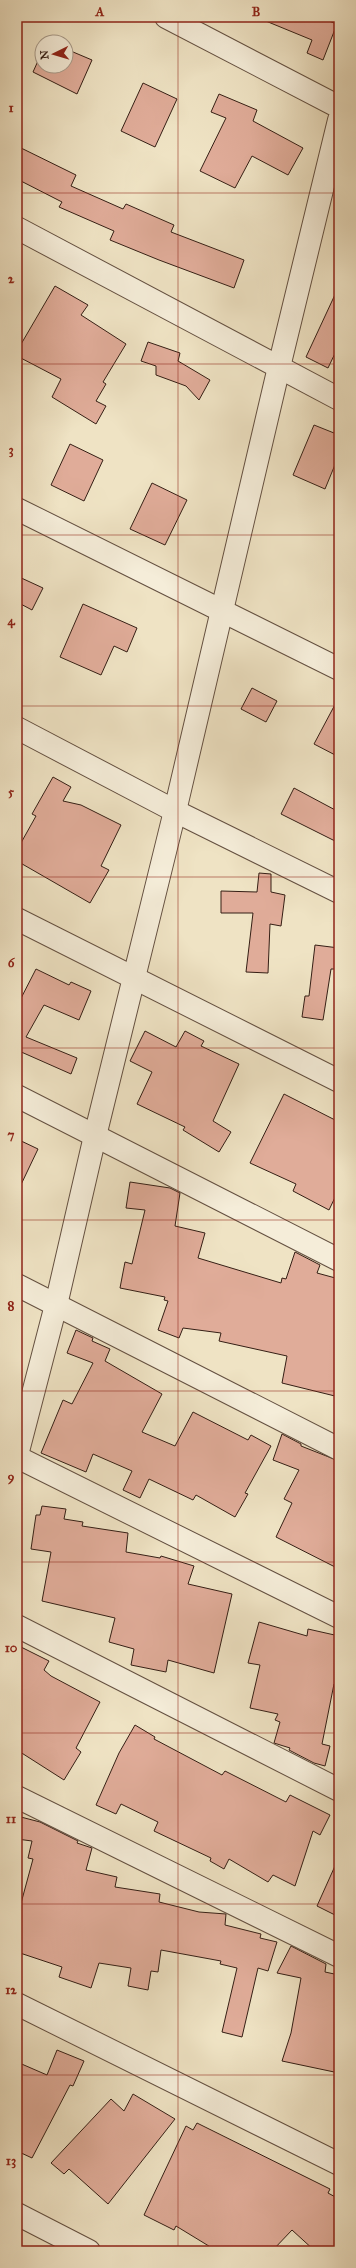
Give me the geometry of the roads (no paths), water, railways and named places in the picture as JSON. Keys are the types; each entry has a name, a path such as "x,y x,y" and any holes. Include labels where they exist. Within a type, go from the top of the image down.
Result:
{"street":[{"path":"166,17 339,108"},
{"path":"339,120 279,366 175,811 95,1136 56,1305 17,1456 339,1617"},
{"path":"17,228 339,399"},
{"path":"17,509 339,669"},
{"path":"17,728 175,811 339,892"},
{"path":"17,919 339,1081"},
{"path":"17,1096 339,1260"},
{"path":"17,1285 339,1449"},
{"path":"17,1626 339,1790"},
{"path":"17,1797 339,1956"},
{"path":"17,2004 339,2164"},
{"path":"17,2214 89,2251"}]}
